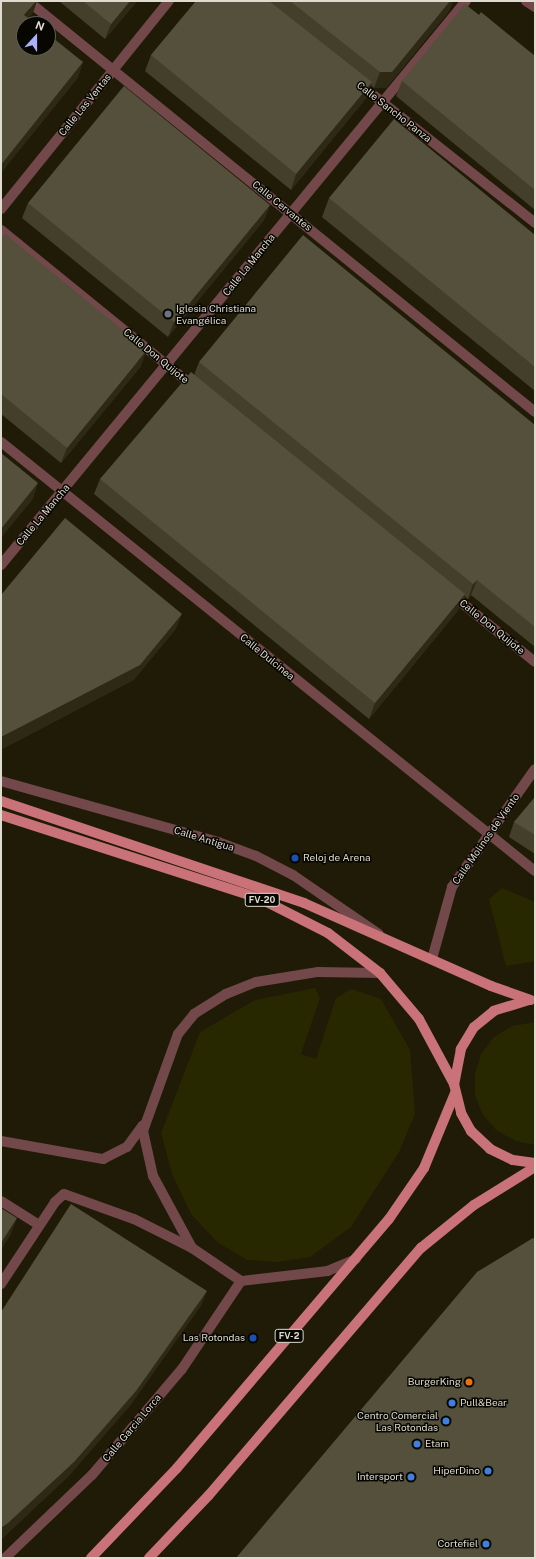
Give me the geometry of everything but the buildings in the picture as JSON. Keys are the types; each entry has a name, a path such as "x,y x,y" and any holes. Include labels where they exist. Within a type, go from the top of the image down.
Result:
{"main road":[{"name":"FV-20","path":"1,801 264,888 388,939 432,959 534,999"},
{"name":"FV-20","path":"1,815 261,899 328,933 380,973 419,1019 455,1089"},
{"path":"534,999 494,1011 474,1027 460,1049 455,1089 471,1131 490,1149 512,1160 535,1163"},
{"name":"FV-2","path":"91,1558 177,1468 358,1258 411,1190 436,1143 455,1089"},
{"path":"149,1558 208,1495 421,1248 474,1205 535,1167"}],"street":[{"name":"Calle Cervantes","path":"28,1 535,412"},
{"name":"Calle Las Ventas","path":"1,209 169,1"},
{"name":"Calle La Mancha","path":"1,564 466,1"},
{"path":"526,1 535,8"},
{"name":"Calle Sancho Panza","path":"346,74 535,223"},
{"name":"Calle Don Quijote","path":"1,230 204,394"},
{"name":"Calle Dulcinea","path":"1,442 488,835 535,871"},
{"name":"Calle Don Quijote","path":"443,588 535,662"},
{"name":"Calle Molinos de Viento","path":"432,959 452,887 535,769"},
{"name":"Calle Antigua","path":"1,781 218,842 256,856 293,875 388,939"},
{"path":"192,1248 153,1176 143,1131 146,1119 178,1034 194,1014 226,994 256,982 318,972 380,973"},
{"path":"1,1141 103,1159 127,1147 146,1119"},
{"path":"1,1284 58,1197 69,1194 134,1219 192,1248 241,1281 323,1272 358,1258"},
{"path":"1,1200 39,1225"},
{"name":"Calle Garcia Lorca","path":"5,1558 92,1475 182,1369 241,1281"}],"shaded area":[{"path":"502,888 535,902 535,961 506,966 489,899"},
{"path":"315,988 320,998 301,1054 316,1059 336,998 351,989 381,999 410,1050 415,1114 399,1152 351,1227 310,1257 278,1262 247,1260 217,1242 191,1214 172,1174 161,1133 200,1032 255,1000"},
{"path":"535,1022 535,1145 516,1141 497,1131 483,1115 475,1096 475,1074 481,1054 494,1037 512,1026"}],"place":[{"name":"Iglesia Christiana Evangélica","path":"168,314"},
{"name":"Reloj de Arena","path":"295,858"},
{"name":"Las Rotondas","path":"253,1338"},
{"name":"BurgerKing","path":"469,1382"},
{"name":"Pull&Bear","path":"452,1403"},
{"name":"Centro Comercial Las Rotondas","path":"446,1421"},
{"name":"Etam","path":"417,1444"},
{"name":"HiperDino","path":"488,1471"},
{"name":"Intersport","path":"411,1477"},
{"name":"Cortefiel","path":"486,1544"}]}
